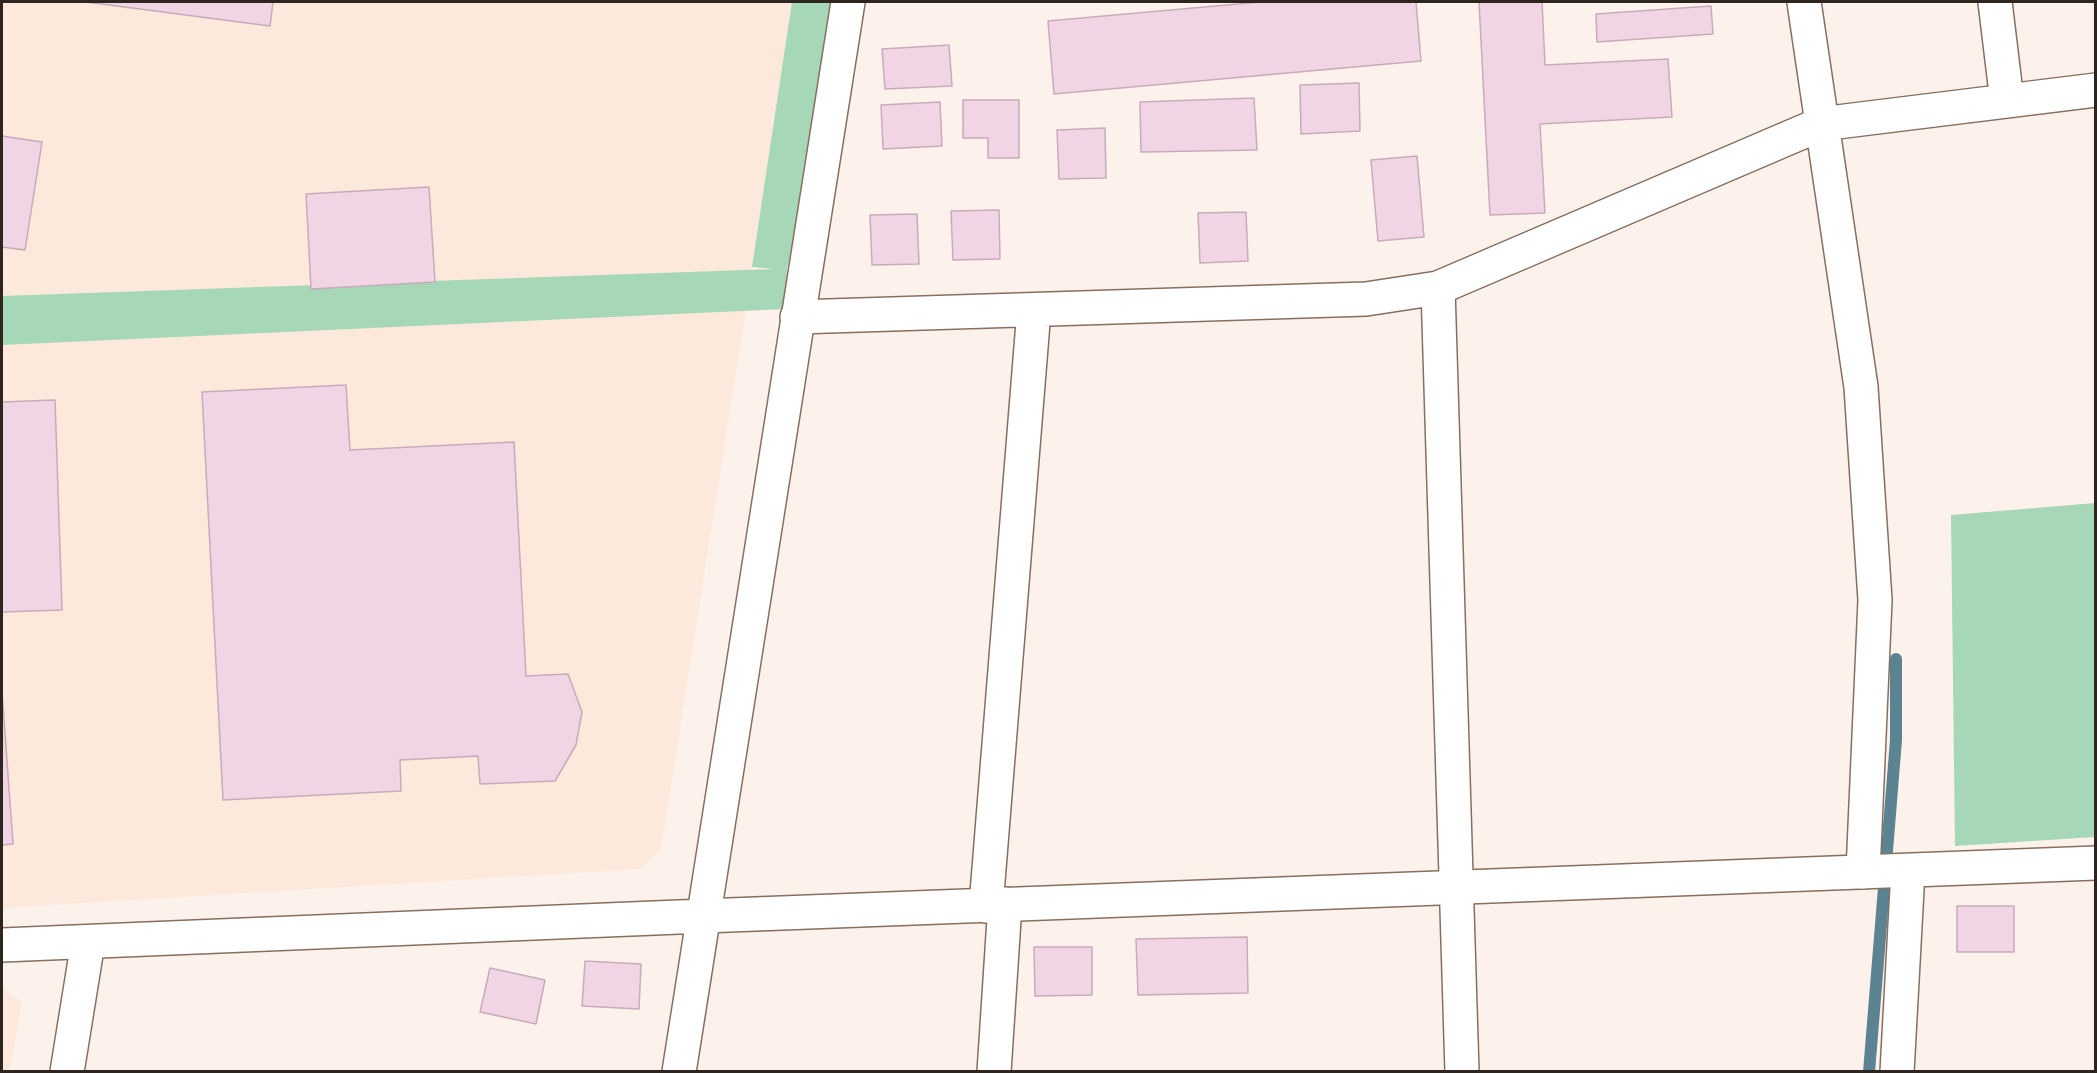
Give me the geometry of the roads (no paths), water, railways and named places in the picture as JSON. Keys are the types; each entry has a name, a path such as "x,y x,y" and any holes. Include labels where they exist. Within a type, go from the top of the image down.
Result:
{"street":[{"path":"679,1071 848,2"},
{"path":"1804,2 1861,387 1875,600 1863,872"},
{"path":"1995,2 2007,101"},
{"path":"797,317 1366,299 1438,288 1821,124 2096,90"},
{"path":"1438,288 1462,1071"},
{"path":"994,1071 996,905 1034,310"},
{"path":"2,945 703,915 2096,864"},
{"path":"1897,1071 1908,871"},
{"path":"67,1071 88,942"}],"waterway":[{"path":"1869,1072 1896,740 1896,659"}]}
